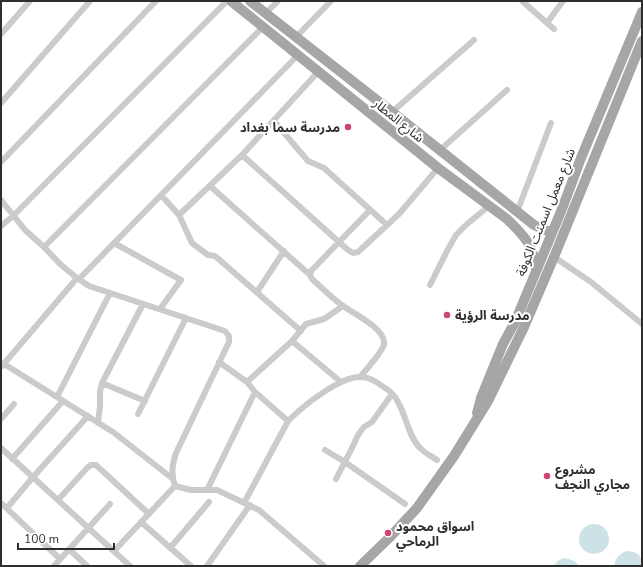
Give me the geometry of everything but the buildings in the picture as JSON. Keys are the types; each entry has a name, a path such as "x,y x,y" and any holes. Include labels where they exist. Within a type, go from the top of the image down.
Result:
{"main road":[{"name":"شارع المطار","path":"231,1 438,168 507,219 525,238 531,249 536,270"},
{"name":"شارع المطار","path":"250,1 517,212 534,225 552,233"},
{"path":"260,24 264,12"},
{"name":"شارع معمل اسمنت الكوفة","path":"475,423 481,398 515,322 562,209 580,158 642,12"},
{"path":"278,40 280,32 286,29"},
{"name":"شارع معمل اسمنت الكوفة","path":"363,565 417,508 454,456 488,401 524,328 642,41"},
{"path":"515,322 517,326 524,328"}],"street":[{"path":"1,34 30,1"},
{"path":"1,103 90,1"},
{"path":"1,162 156,1"},
{"path":"1,226 14,215 227,1"},
{"path":"264,12 278,1"},
{"path":"296,37 331,1"},
{"path":"522,1 554,29"},
{"path":"547,23 563,1"},
{"path":"44,247 260,24"},
{"path":"392,112 474,40"},
{"path":"173,479 128,442 113,432 57,397 2,366 78,279 298,55"},
{"path":"179,215 242,155 318,72"},
{"path":"440,150 507,90"},
{"path":"274,121 308,161 324,168 387,225"},
{"path":"517,212 551,123"},
{"path":"242,155 353,253 358,252 399,214 438,168"},
{"path":"210,186 284,251 310,275 312,279 343,306 371,324 384,338 384,346 381,351 360,377"},
{"path":"161,195 179,215 192,243 208,255 214,256 300,331"},
{"path":"1,200 25,230 60,264 89,286 225,331 229,336 229,342 172,464 175,486"},
{"path":"430,285 456,235 489,206"},
{"path":"310,275 311,271 370,210"},
{"path":"114,243 181,280 160,309"},
{"path":"257,292 284,251"},
{"path":"554,257 591,282 642,324"},
{"path":"57,397 110,293"},
{"path":"98,423 102,382 143,304"},
{"path":"247,382 292,341 306,324 324,319 343,306"},
{"path":"138,414 186,318"},
{"path":"292,341 341,382"},
{"path":"219,362 247,382 255,392 288,420"},
{"path":"207,566 247,504 288,420 318,395 341,382 351,378 360,377 370,379 376,381 392,394 398,402 414,440 419,448 437,460"},
{"path":"102,382 145,402"},
{"path":"206,490 255,392"},
{"path":"336,479 360,432 364,427 372,422 392,394"},
{"path":"12,459 63,401"},
{"path":"1,419 14,404"},
{"path":"6,508 88,416"},
{"path":"1,448 130,566"},
{"path":"325,450 345,462 405,504"},
{"path":"58,500 87,468 92,465 96,465 149,514"},
{"path":"175,486 191,490 217,490 259,510 324,566"},
{"path":"114,551 175,486"},
{"path":"170,548 209,502"},
{"path":"1,503 60,559"},
{"path":"54,566 110,504"},
{"path":"141,522 189,566"},
{"path":"69,549 87,566"}],"shaded area":[{"path":"594,524 600,525 608,533 608,545 600,553 594,554 588,553 580,545 579,539 580,533 588,525"},
{"path":"626,551 638,554 641,559 642,566 614,566 618,557"},
{"path":"563,558 576,562 579,566 553,566"}],"place":[{"name":"مدرسة سما بغداد","path":"348,127"},
{"name":"مدرسة الرؤية","path":"447,315"},
{"name":"مشروع مجاري النجف","path":"547,476"},
{"name":"اسواق محمود الرماحي","path":"388,533"}]}
